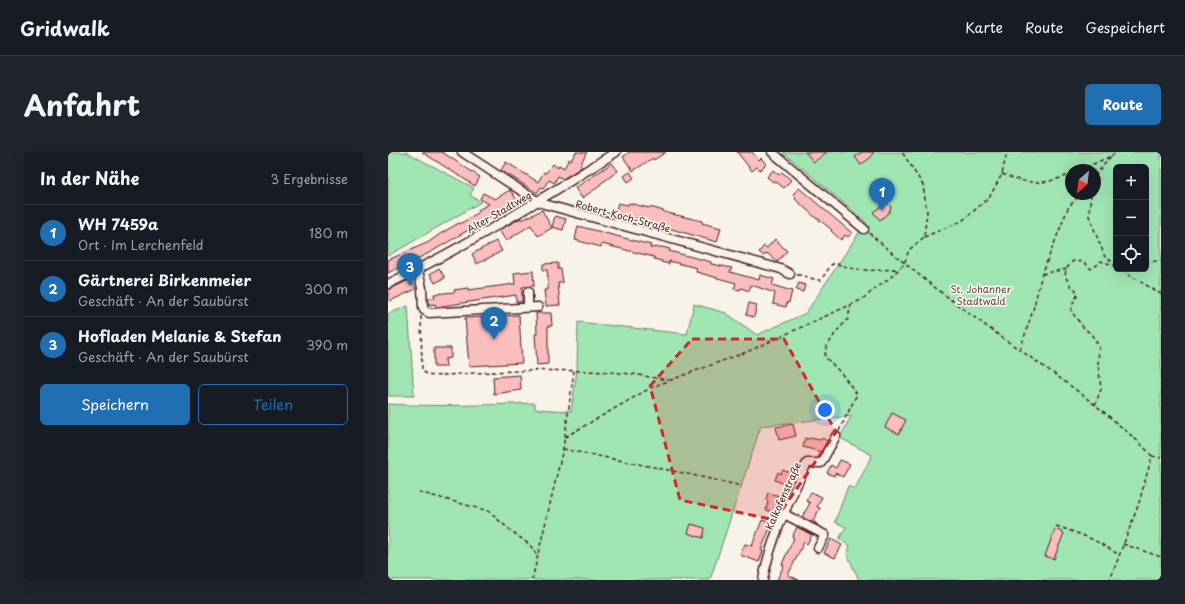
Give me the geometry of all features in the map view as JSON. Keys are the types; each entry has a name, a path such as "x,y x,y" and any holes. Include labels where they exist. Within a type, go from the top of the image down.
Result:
{"street":[{"name":"Robert-Koch-Straße","path":"462,152 537,201 544,204 781,269 790,274"},
{"name":"Alter Stadtweg","path":"388,284 418,270 537,201 616,152"},
{"path":"772,152 864,229"},
{"path":"418,270 422,288 423,307 424,310 429,313 434,314 538,307"},
{"path":"528,292 528,307"},
{"name":"Kalkofenstraße","path":"763,580 766,564 784,514 807,463 821,463 836,436"},
{"path":"784,514 825,535 818,548"}],"path":[{"path":"902,152 923,185 927,212 924,237"},
{"path":"565,437 652,387 749,352 861,300 904,264 909,250 924,237 962,221 989,198 1002,174 1007,152"},
{"path":"1093,164 1117,152"},
{"path":"1101,168 1110,156"},
{"path":"1002,174 1019,181 1038,183 1065,177"},
{"path":"1020,350 1033,310 1042,274 1068,208 1075,200"},
{"path":"1090,200 1089,216 1105,257 1113,262"},
{"path":"864,229 904,264 1095,405 1142,444 1152,456 1161,458"},
{"path":"1149,262 1161,260"},
{"path":"1042,274 1066,269 1073,261 1084,262 1091,268 1101,262 1113,264"},
{"path":"790,274 805,275 816,280 821,280 831,265 835,262 851,269 858,270 898,270"},
{"path":"1066,269 1066,276 1071,286 1076,290 1077,296 1073,303 1072,311 1083,327 1091,334 1100,346 1098,363 1101,389 1095,405"},
{"path":"1126,272 1161,294"},
{"path":"836,436 857,394 841,373 825,357 826,348 836,332 848,319 851,304"},
{"path":"423,307 421,317 422,370 427,375 574,371 622,373 670,380"},
{"path":"532,580 563,449 574,371"},
{"path":"563,449 742,486"},
{"path":"1110,580 1138,506 1152,456"},
{"path":"419,492 488,511 530,545 538,557"},
{"path":"1056,526 1092,539 1104,545 1119,556"},
{"path":"1123,544 1161,557"}],"highlighted area":[{"path":"692,339 784,339 836,432 775,520 680,500 650,386"}],"green space":[{"path":"388,152 406,152 474,188 470,195 481,202 388,256"},
{"name":"St. Johanner Stadtwald","path":"783,152 1161,152 1161,580 859,580 847,554 850,546 839,539 846,527 835,522 848,486 855,489 872,455 840,438 851,416 761,426 710,580 388,580 388,404 443,406 535,403 535,409 571,411 577,370 578,322 687,334 694,304 726,313 757,335 806,313 866,222"},
{"path":"408,306 414,396 388,396 388,314"}],"building":[{"path":"422,152 442,152 480,177 475,186"},
{"path":"576,152 587,152 580,165 582,167 563,179 558,176 554,183 549,180 537,193 501,170 506,162 538,182 544,172 546,173 553,164 558,168 559,165 564,168 569,159 571,160"},
{"path":"629,152 666,152 654,160 653,158 633,171 623,157"},
{"path":"737,152 752,152 759,160 761,158 766,164 760,170 757,167 752,171"},
{"path":"805,152 827,152 814,162"},
{"path":"862,152 873,152 871,157 861,165 855,157"},
{"path":"612,163 618,171 599,185 600,186 582,198 575,188"},
{"path":"773,170 779,175 782,172 791,180 784,188 767,177"},
{"path":"630,172 634,178 628,182 624,176"},
{"path":"799,188 852,233 848,237 845,235 841,240 831,231 832,230 817,219 795,199 796,197 793,194"},
{"path":"510,190 517,200 480,224 481,226 472,232 470,229 431,252 388,273 388,260 429,242 440,234 479,212 478,210 489,204 480,199 483,193 495,199"},
{"path":"618,203 628,205 629,203 650,207 702,221 702,223 721,228 717,242 615,213"},
{"path":"888,204 891,207 889,212 880,220 873,212 883,205"},
{"path":"542,210 552,228 538,236 531,225 506,241 499,230 521,218 522,220"},
{"path":"555,216 566,219 563,230 552,227"},
{"path":"578,226 651,245 650,248 662,247 670,249 669,251 711,262 711,264 732,268 730,272 759,280 760,275 774,279 772,285 792,291 789,303 787,302 786,307 773,304 775,293 751,285 749,291 741,288 740,290 734,289 736,283 696,272 697,268 669,261 669,264 654,259 654,257 602,244 601,247 575,240"},
{"path":"775,239 787,251 777,262 767,253 764,256 759,252 764,246 767,248"},
{"path":"496,241 502,251 477,264 472,254"},
{"path":"558,263 558,269 561,269 563,283 558,283 560,305 546,306 544,290 548,290 548,277 547,270 543,270 543,264"},
{"path":"439,268 445,278 435,283 430,274"},
{"path":"533,271 534,286 522,287 522,302 516,302 516,295 436,307 435,304 429,305 428,298 435,298 434,294 455,292 454,290 468,288 468,290 515,284 514,273"},
{"path":"411,279 416,289 390,301 388,298 388,290"},
{"path":"799,283 805,285 803,292 796,290"},
{"path":"749,303 757,305 754,317 746,315"},
{"path":"536,313 551,313 552,326 548,326 548,364 537,365 535,334 537,334"},
{"path":"519,315 522,363 469,366 465,318"},
{"path":"434,348 451,348 451,358 445,359 446,367 434,367"},
{"path":"520,375 521,390 494,394 493,377"},
{"path":"892,413 906,420 899,434 885,427"},
{"path":"793,424 796,436 779,440 776,427"},
{"path":"805,438 819,440 823,438 827,441 821,452 803,447"},
{"path":"840,460 850,464 843,477 835,473 834,476 827,473 831,465 836,468"},
{"path":"795,467 798,469 795,476 791,477 786,485 775,480 778,472 781,474 783,470 787,472 793,470"},
{"path":"811,492 822,497 817,507 820,508 813,521 817,525 802,517 810,503 806,501"},
{"path":"768,493 780,496 775,512 766,510"},
{"path":"762,520 772,523 761,550 763,551 759,562 740,555 745,544 752,546"},
{"path":"691,524 705,528 703,538 688,533"},
{"path":"797,527 812,535 807,544 804,542 788,575 799,580 777,580 784,565 782,564 794,538 792,537"},
{"path":"1055,529 1064,533 1054,559 1045,556"},
{"path":"831,539 842,545 835,558 824,553"}],"place":[{"name":"WH 7459a","path":"882,211"},
{"name":"Hofladen Melanie & Stefan","path":"410,286"},
{"name":"Gärtnerei Birkenmeier","path":"494,340"}]}
